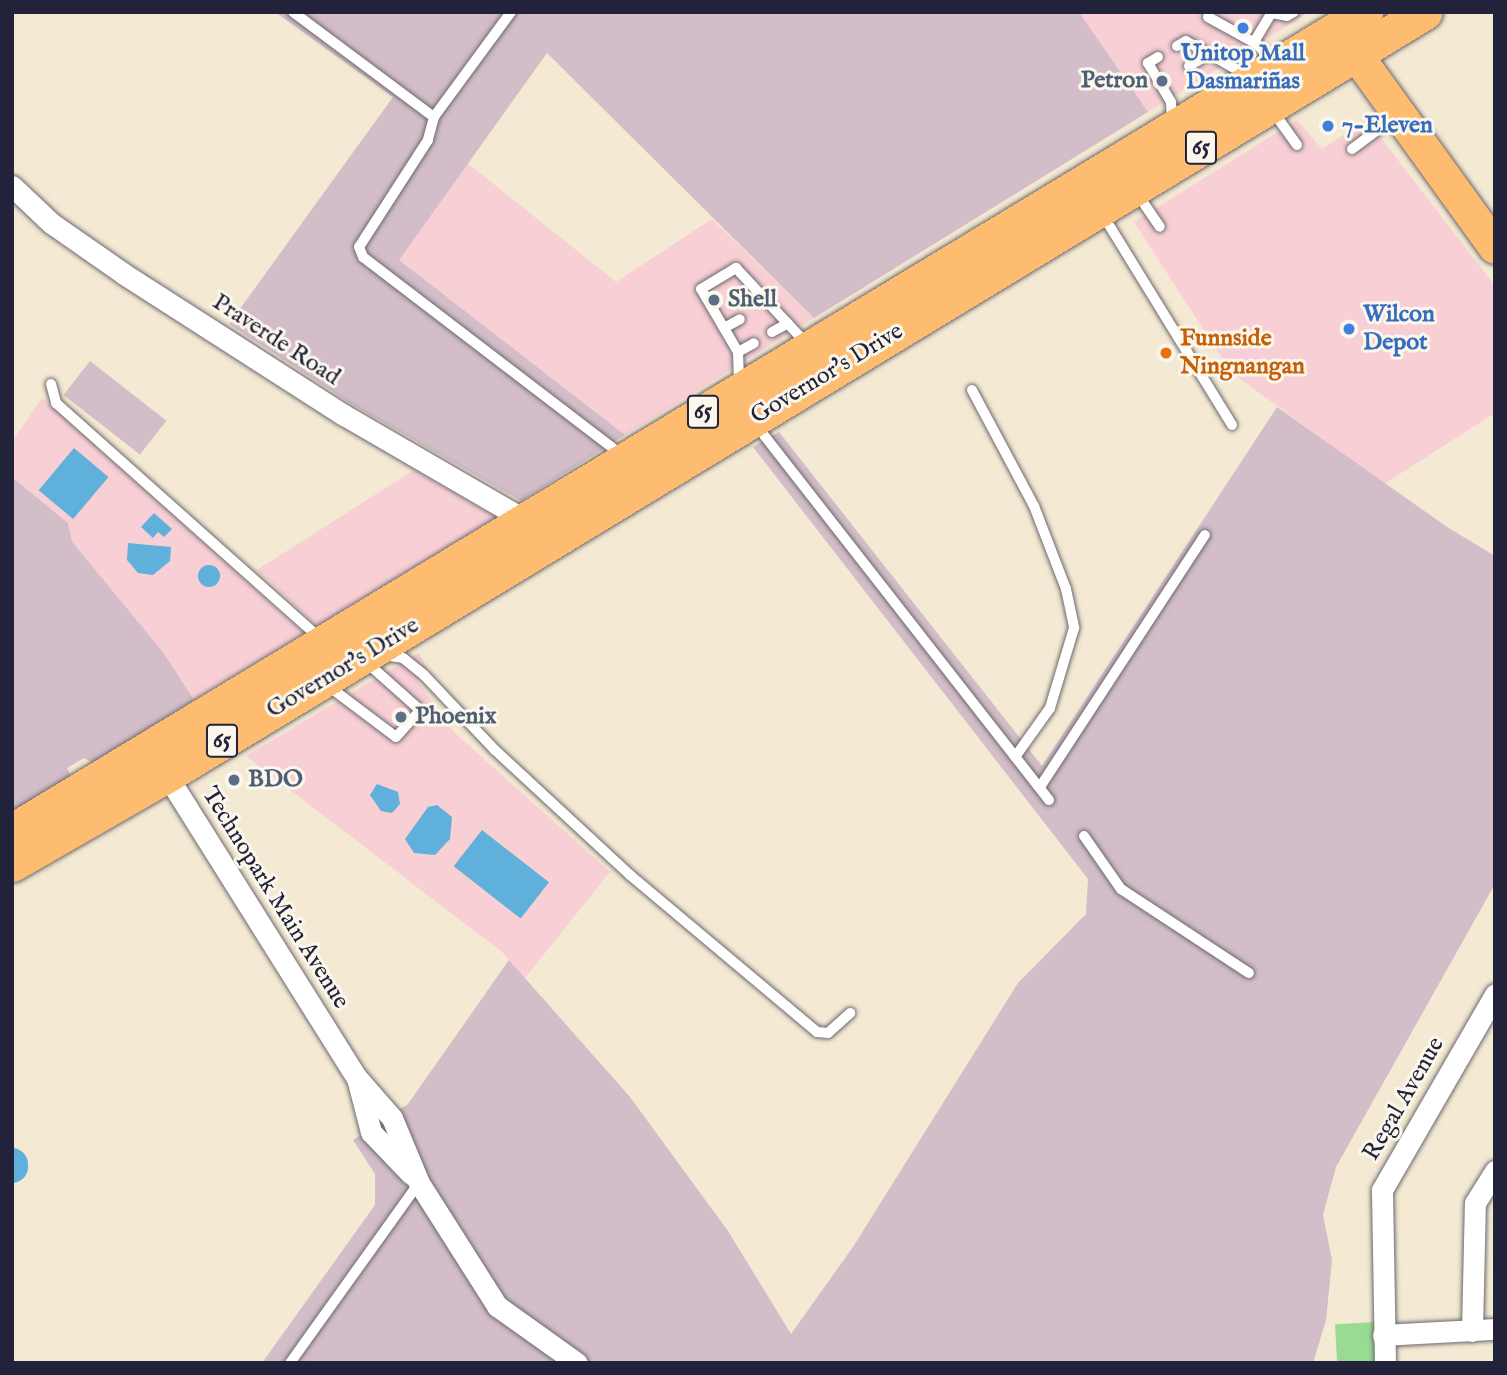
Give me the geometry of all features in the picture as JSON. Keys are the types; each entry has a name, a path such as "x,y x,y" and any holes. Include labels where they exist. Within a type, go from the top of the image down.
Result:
{"highway":[{"name":"Governor's Drive","path":"12,831 321,681 365,655 629,476 745,406 813,353 853,340 1091,196 1173,129 1263,74 1352,32 1425,12"},
{"name":"Governor's Drive","path":"1091,196 1133,189 1263,74"},
{"name":"Governor's Drive","path":"12,864 323,641 525,520 629,476"}],"main road":[{"path":"1352,32 1397,115 1495,247"}],"street":[{"name":"Praverde Road","path":"12,186 51,223 124,274 344,415 525,520"},
{"name":"Technopark Main Avenue","path":"158,760 357,1078 392,1118 419,1183 497,1306 576,1363"},
{"name":"Regal Avenue","path":"1385,1363 1382,1191 1495,994"},
{"path":"1472,1331 1475,1203 1495,1171"},
{"path":"1383,1335 1495,1329"}],"lane":[{"path":"293,12 434,117"},
{"path":"511,12 434,117 428,140 362,236 359,247 363,257 614,449 629,476"},
{"path":"1263,74 1272,12 1287,16 1294,12"},
{"path":"1208,17 1263,74 1297,145"},
{"path":"1177,46 1186,41 1209,54 1263,74"},
{"path":"1189,66 1209,54"},
{"path":"1158,57 1148,63 1165,81 1171,102 1173,129"},
{"path":"1352,149 1397,115"},
{"path":"1133,189 1160,227"},
{"path":"1091,196 1231,425"},
{"path":"813,353 763,305 736,268 701,289 738,352 745,406 1049,800"},
{"path":"724,328 740,319"},
{"path":"772,332 813,353"},
{"path":"738,352 754,343"},
{"path":"51,384 56,403 323,641"},
{"path":"972,390 1034,506 1066,589 1074,628 1050,708 1015,757"},
{"path":"1040,787 1205,534"},
{"path":"321,681 396,737 420,710 365,655"},
{"path":"365,655 403,659 424,675 495,750 630,876 817,1032 828,1033 850,1013"},
{"path":"1084,836 1121,889 1249,973"},
{"path":"290,1363 419,1183"}],"shaded area":[{"path":"275,12 1079,12 1148,112 814,318 547,53 399,260 625,435 521,501 353,405 229,324 393,97"},
{"name":"Petron","path":"1079,12 1309,12 1148,112"},
{"name":"Wilcon Depot","path":"1297,120 1322,149 1367,120 1495,286 1495,413 1384,484 1231,372 1134,222"},
{"path":"467,163 616,282 712,219 814,318 625,435 398,260"},
{"path":"90,361 166,421 140,455 64,395"},
{"path":"42,398 304,633 194,700 163,652 71,542 68,523 12,477 12,442"},
{"path":"1277,407 1447,527 1495,556 1495,884 1336,1167 1323,1215 1332,1260 1326,1320 1313,1363 262,1363 375,1205 375,1174 353,1140 408,1104 509,960 630,1097 728,1231 791,1334 853,1247 1018,983 1086,914 1088,879 753,447 779,432 1042,766"},
{"path":"414,470 496,517 317,626 257,570"},
{"path":"12,477 68,523 72,542 163,652 194,700 93,763 84,758 67,768 71,776 12,812"},
{"path":"419,653 429,672 417,680 455,733 610,872 525,978 502,952 246,756"}],"green space":[{"path":"1376,1322 1378,1363 1337,1363 1335,1324"}],"water":[{"path":"74,448 108,477 73,519 39,490"},
{"path":"154,513 172,529 164,537 158,532 153,538 141,527"},
{"path":"128,543 171,547 170,561 153,575 138,573 127,560"},
{"path":"205,565 213,565 220,572 220,580 213,587 205,587 198,580 198,572"},
{"path":"377,784 398,792 400,804 392,813 381,811 370,795"},
{"path":"437,805 452,817 450,839 435,855 414,853 405,839 428,807"},
{"path":"482,830 549,882 521,919 454,866"}],"place":[{"name":"Unitop Mall Dasmariñas","path":"1243,28"},
{"name":"Petron","path":"1162,81"},
{"name":"7-Eleven","path":"1328,126"},
{"name":"Shell","path":"714,300"},
{"name":"Wilcon Depot","path":"1349,329"},
{"name":"Funnside Ningnangan","path":"1166,353"},
{"name":"Phoenix","path":"401,717"},
{"name":"BDO","path":"234,780"}]}
